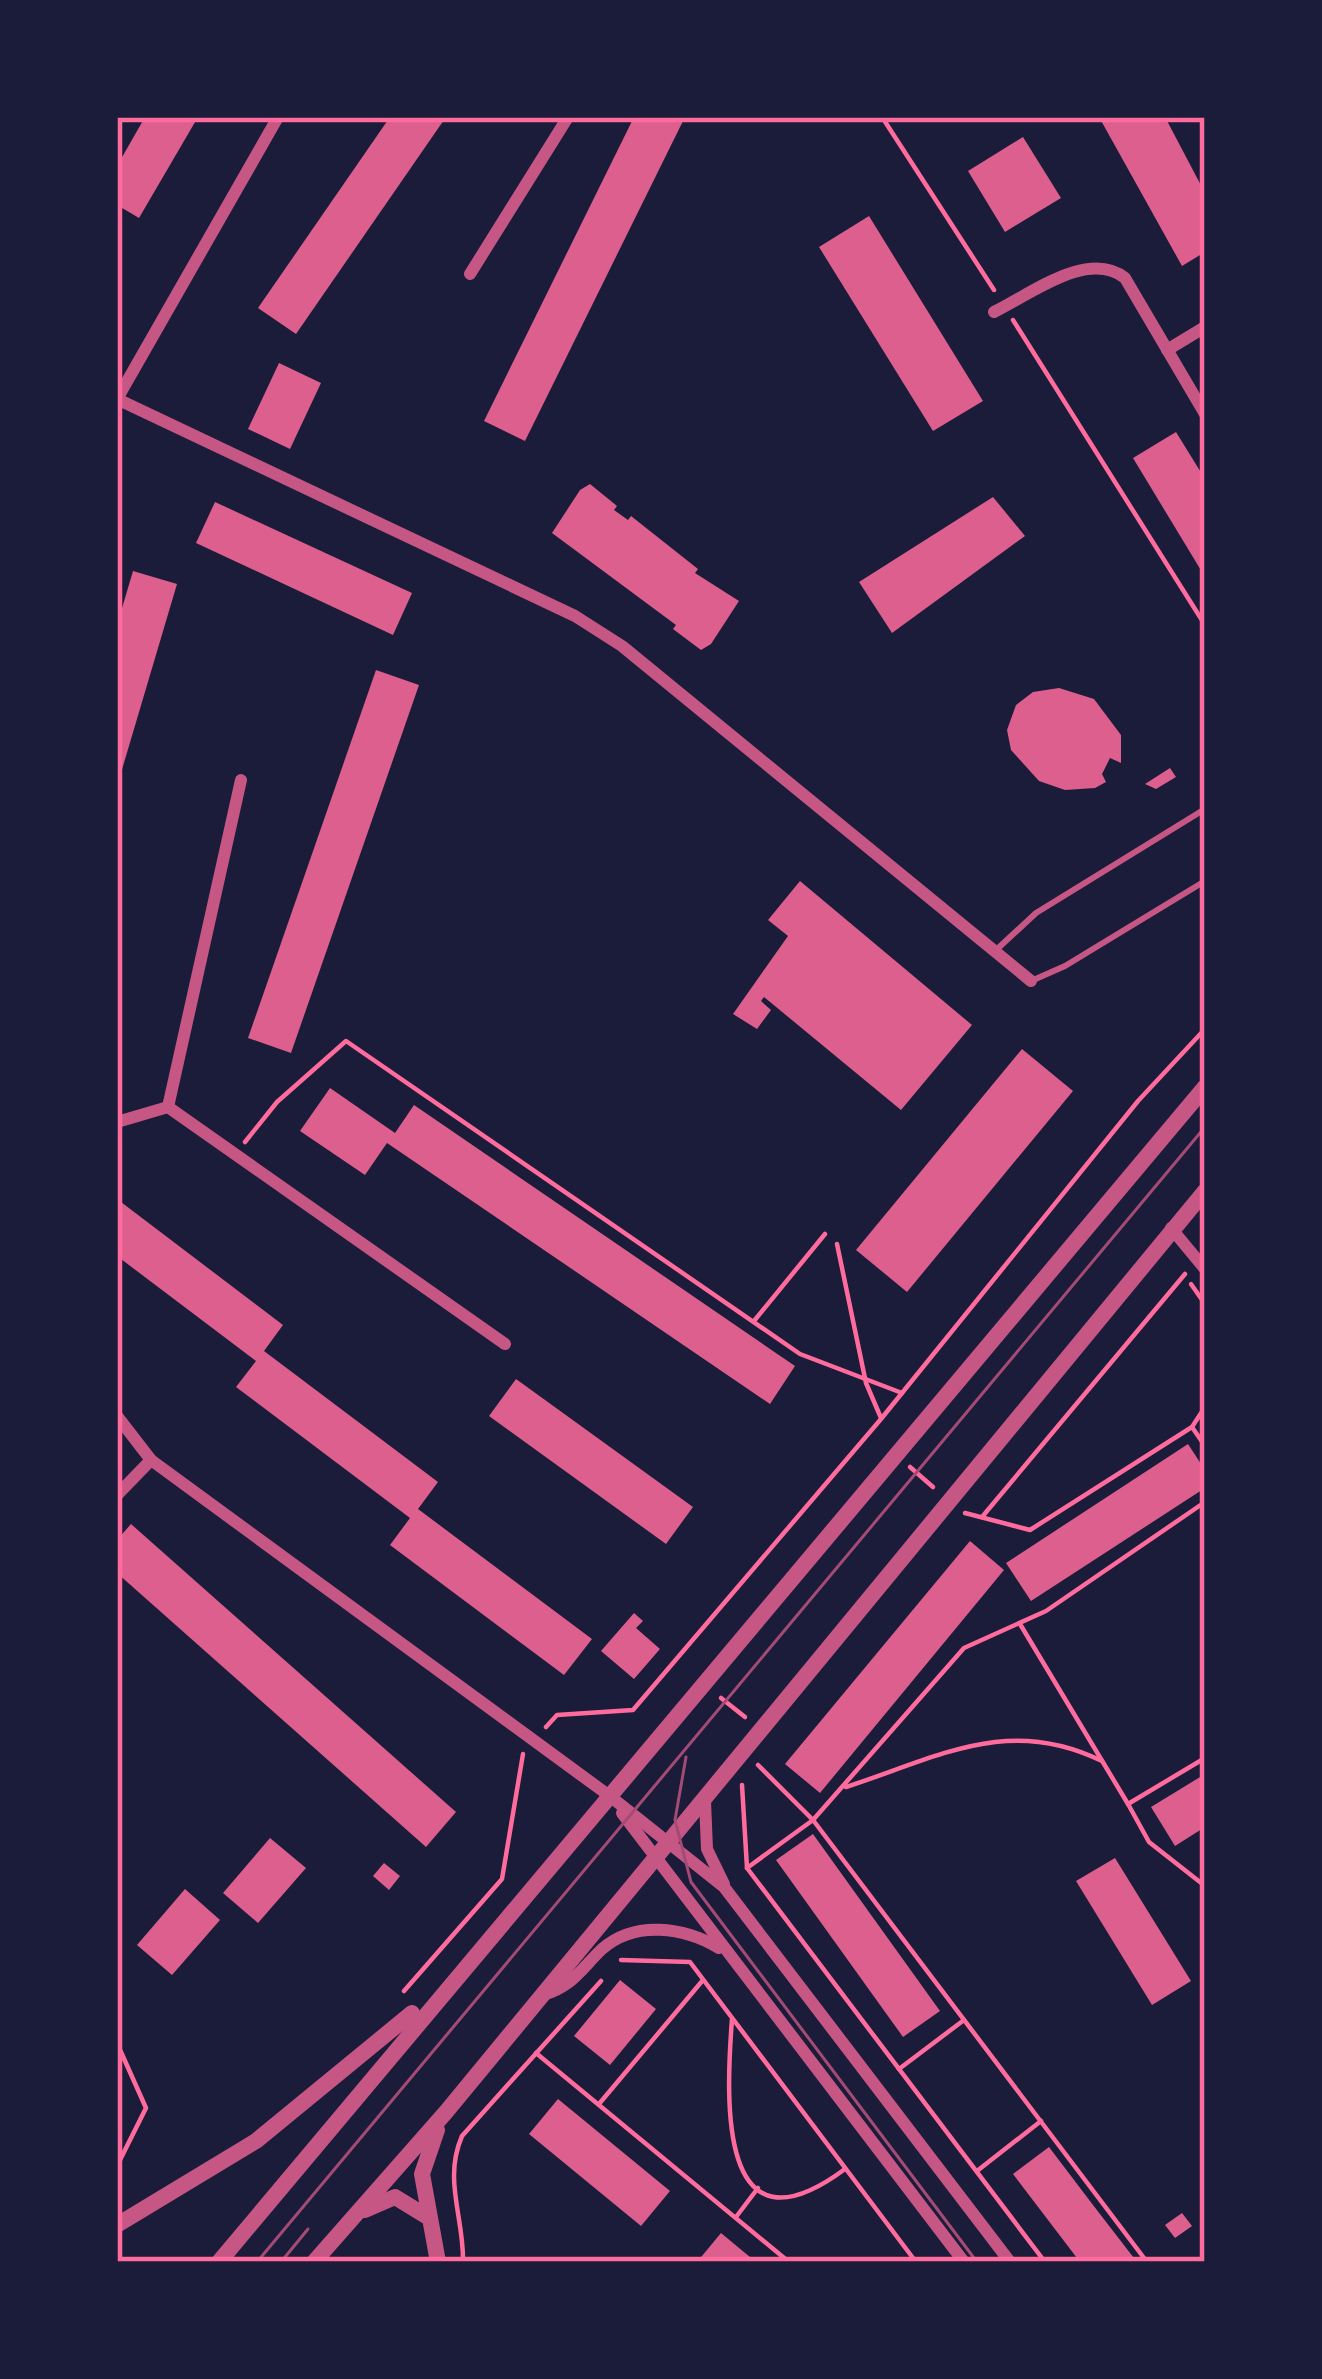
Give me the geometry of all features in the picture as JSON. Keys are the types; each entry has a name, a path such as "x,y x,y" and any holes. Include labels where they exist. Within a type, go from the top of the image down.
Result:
{"street":[{"path":"278,117 117,399 575,616 622,646 1031,981"},
{"path":"470,274 568,117"},
{"path":"999,310 1088,267 1112,268 1125,278 1205,414"},
{"path":"1167,350 1205,327"},
{"path":"168,1107 241,780"},
{"path":"219,2262 1205,1088"},
{"path":"117,1122 168,1107"},
{"path":"168,1107 505,1344"},
{"path":"314,2262 446,2112 1205,1191"},
{"path":"1171,1228 1205,1269"},
{"path":"117,1416 151,1460 611,1797 731,1895"},
{"path":"117,1495 151,1460"},
{"path":"709,1791 702,1809 705,1840 731,1895 1010,2262"},
{"path":"611,1797 964,2262"},
{"path":"542,1995 567,1987 605,1946 638,1931 692,1935 736,1963"},
{"path":"117,2225 256,2141 332,2084 458,1973"},
{"path":"438,2262 426,2216 424,2159 446,2112"},
{"path":"335,2235 386,2197 402,2199 426,2216"}],"lane":[{"path":"994,951 1036,913 1205,808"},
{"path":"1031,981 1065,966 1205,881"}],"path":[{"path":"882,117 999,310 1205,625"},
{"path":"398,1998 502,1879 520,1758 534,1740 557,1715 634,1710 869,1434 1138,1101 1205,1029"},
{"path":"235,1154 278,1102 346,1041 800,1354 902,1394"},
{"path":"754,1321 825,1234"},
{"path":"838,1244 866,1383 881,1419"},
{"path":"982,1517 1185,1274 1205,1304"},
{"path":"869,1434 965,1514 1030,1530 1192,1427 1205,1407"},
{"path":"1192,1427 1205,1446"},
{"path":"747,1868 813,1820 964,1648 1046,1612 1205,1502"},
{"path":"1019,1623 1149,1842 1205,1886"},
{"path":"674,1660 772,1739 754,1761 813,1820 1148,2262"},
{"path":"841,1789 1003,1737 1063,1742 1102,1761"},
{"path":"1129,1804 1205,1758"},
{"path":"742,1778 747,1868 1045,2262"},
{"path":"620,1960 690,1962 916,2262"},
{"path":"463,2262 464,2236 452,2199 455,2153 462,2136 606,1976"},
{"path":"598,2105 703,1980"},
{"path":"732,2019 727,2111 731,2149 742,2175 779,2197 813,2193 846,2168"},
{"path":"899,2069 964,2020"},
{"path":"117,2042 146,2108 117,2166"},
{"path":"536,2054 789,2262"},
{"path":"977,2171 1040,2121"},
{"path":"735,2218 758,2188"},
{"path":"1205,2222 1205,2233"}],"building":[{"path":"145,117 198,117 139,218 117,205 117,166"},
{"path":"390,117 446,117 296,334 258,308"},
{"path":"634,117 685,117 525,441 484,421"},
{"path":"1099,117 1165,117 1205,193 1205,252 1182,266"},
{"path":"1023,137 1061,198 1005,232 968,171"},
{"path":"869,216 983,401 933,431 819,247"},
{"path":"279,363 321,383 290,449 248,429"},
{"path":"1176,432 1205,479 1205,577 1133,458"},
{"path":"590,484 617,506 614,510 628,520 631,516 698,569 695,573 739,601 711,644 701,650 673,629 676,625 552,533 580,490"},
{"path":"993,497 1025,536 892,633 859,582"},
{"path":"215,502 412,593 393,635 196,543"},
{"path":"133,571 177,584 118,783 117,625"},
{"path":"376,670 419,685 291,1053 248,1038"},
{"path":"1059,688 1094,699 1121,735 1121,763 1110,758 1102,774 1106,782 1095,788 1065,790 1039,781 1011,750 1007,730 1016,705 1033,692"},
{"path":"1170,768 1176,777 1156,789 1145,784"},
{"path":"800,881 972,1025 901,1110 764,997 761,1001 771,1010 757,1029 733,1014 788,936 768,920"},
{"path":"1022,1049 1073,1091 907,1292 856,1250"},
{"path":"330,1088 395,1133 414,1105 795,1366 770,1404 387,1143 365,1175 300,1131"},
{"path":"117,1199 283,1325 264,1351 438,1482 418,1509 592,1639 564,1675 390,1545 410,1518 236,1387 256,1361 117,1256"},
{"path":"516,1379 693,1507 666,1544 489,1416"},
{"path":"1188,1444 1205,1470 1205,1488 1031,1601 1006,1563"},
{"path":"131,1524 456,1812 426,1847 117,1573 117,1540"},
{"path":"970,1541 1004,1570 820,1793 785,1764"},
{"path":"634,1613 643,1621 636,1628 660,1649 634,1679 601,1651"},
{"path":"1205,1774 1205,1827 1175,1846 1151,1807"},
{"path":"813,1834 940,2011 903,2037 776,1860"},
{"path":"270,1838 306,1868 258,1923 223,1893"},
{"path":"1115,1858 1191,1981 1152,2005 1076,1881"},
{"path":"384,1863 400,1876 389,1890 373,1876"},
{"path":"185,1889 220,1920 172,1975 137,1945"},
{"path":"620,1980 656,2009 610,2065 574,2036"},
{"path":"558,2099 670,2191 641,2226 529,2134"},
{"path":"1049,2147 1137,2262 1080,2262 1013,2174"},
{"path":"1182,2213 1192,2226 1175,2238 1165,2225"},
{"path":"721,2233 756,2262 697,2262"}],"tram line":[{"path":"257,2262 1205,1127"},
{"path":"686,1757 675,1820 691,1882 977,2262"},
{"path":"281,2262 308,2229"}]}
